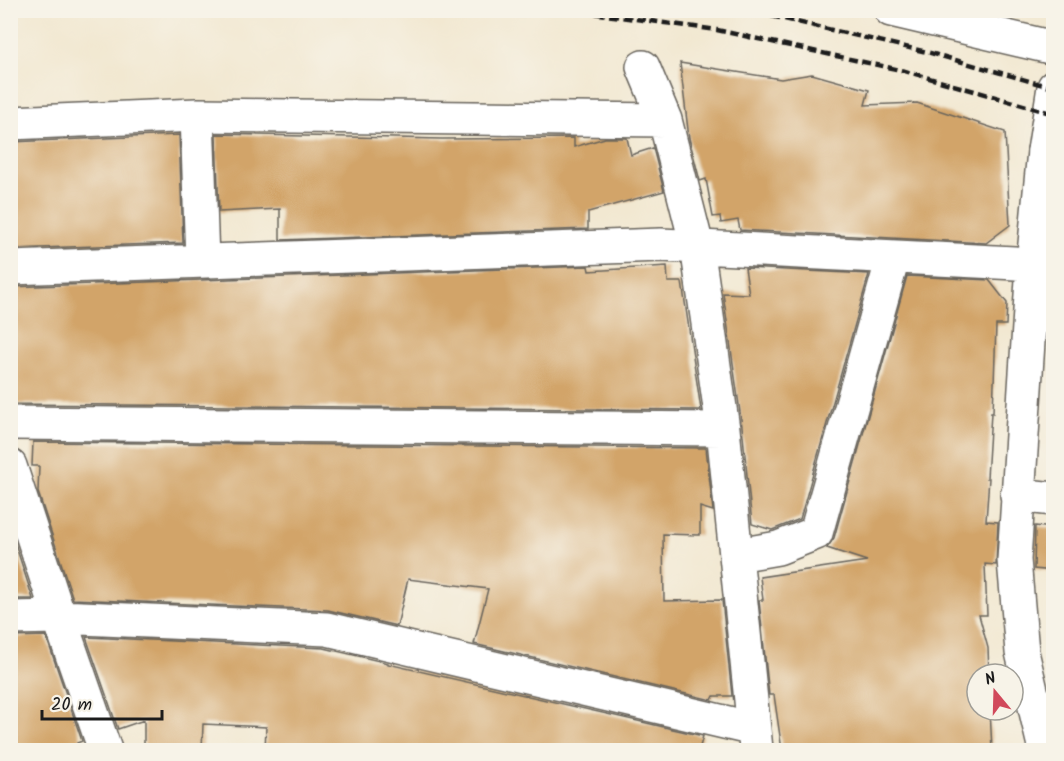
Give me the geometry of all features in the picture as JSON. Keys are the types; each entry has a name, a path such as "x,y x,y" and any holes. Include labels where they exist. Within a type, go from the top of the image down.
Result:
{"street":[{"path":"891,10 1053,48"},
{"path":"10,618 59,617 327,629 755,740 723,429 697,246 664,120 644,67"},
{"path":"1045,750 1022,652 1014,560 1033,264 1049,153 1053,87"},
{"path":"10,123 196,115 664,120"},
{"path":"196,115 202,261"},
{"path":"10,268 661,245 1033,264"},
{"path":"737,555 778,548 816,533 893,258"},
{"path":"10,423 723,429"},
{"path":"10,466 105,750"},
{"path":"1017,495 1053,499"}],"building":[{"path":"680,63 781,79 812,74 869,90 865,105 917,103 1005,132 1010,225 986,243 740,230 738,220 721,223 720,216 713,217 706,179 700,181 689,138"},
{"path":"216,134 442,139 574,138 574,147 605,138 627,138 631,155 653,148 664,191 588,212 588,229 280,240 280,209 219,212"},
{"path":"179,135 183,243 10,249 10,142"},
{"path":"588,266 589,271 667,266 668,282 682,282 701,410 10,404 10,287"},
{"path":"745,268 869,274 800,519 772,530 752,524 742,426 723,293 749,294"},
{"path":"907,276 989,280 1007,303 1006,325 996,325 993,413 991,413 987,478 989,478 986,521 998,522 996,565 985,564 987,615 979,615 988,648 989,662 965,662 965,722 991,722 992,750 782,750 774,695 769,695 759,600 763,600 760,577 867,561 827,548 834,538"},
{"path":"33,442 706,448 713,511 700,507 700,535 663,534 664,601 722,600 732,696 714,696 712,700 474,644 488,589 408,579 397,626 328,610 73,599 38,492 39,466 32,466"},
{"path":"1035,526 1053,528 1053,571 1034,569"},
{"path":"10,534 12,534 33,599 10,599"},
{"path":"46,636 82,741 77,743 79,750 10,750 10,637"},
{"path":"86,637 324,648 703,736 699,750 265,750 266,727 203,724 202,750 144,750 144,720 118,729"}],"railway":[{"path":"10,12 19,10"},
{"path":"569,10 717,30 905,71 1054,114"},
{"path":"745,10 927,52 1054,88"}]}
